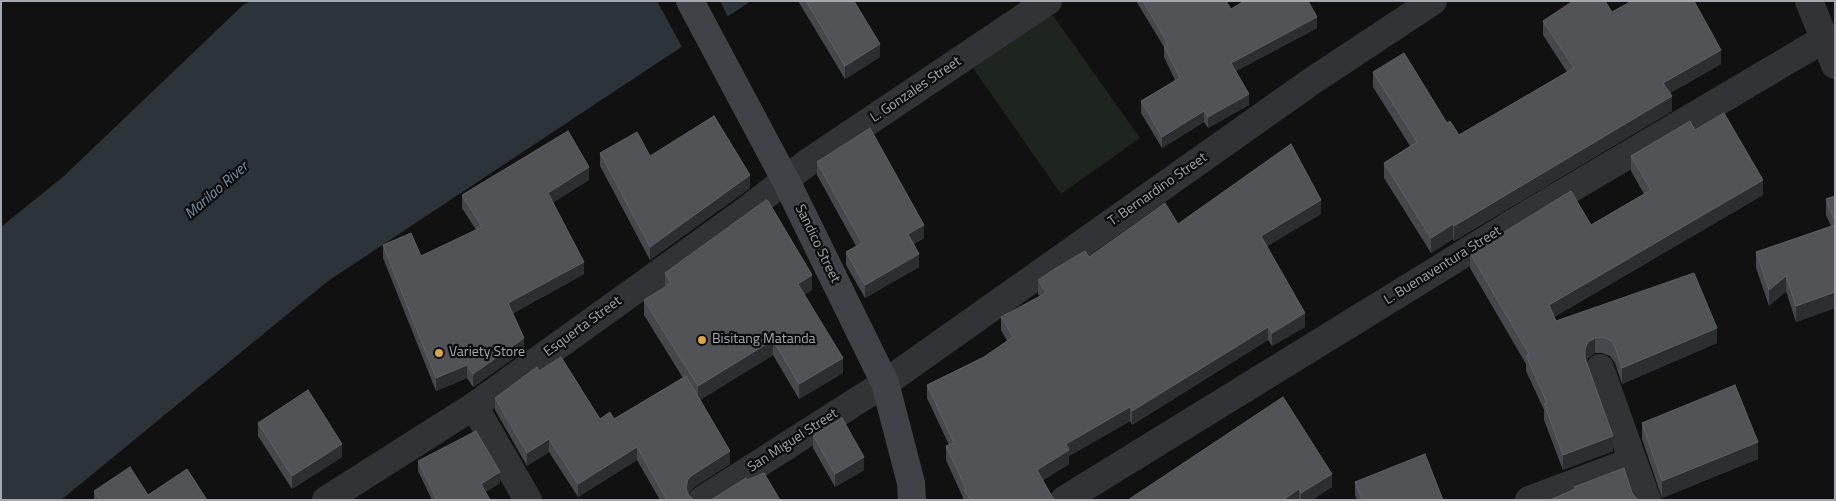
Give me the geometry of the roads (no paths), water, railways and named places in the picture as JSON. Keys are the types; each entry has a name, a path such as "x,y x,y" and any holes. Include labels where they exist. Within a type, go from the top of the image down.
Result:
{"main road":[{"name":"Sandico Street","path":"690,1 786,181 885,383 911,483 912,500"}],"street":[{"name":"L. Gonzales Street","path":"786,181 807,164 1048,1"},
{"name":"T. Bernardino Street","path":"885,383 1312,81 1433,1"},
{"path":"1809,1 1835,65"},
{"name":"L. Buenaventura Street","path":"1064,500 1528,214 1824,39"},
{"name":"Esquerta Street","path":"326,500 474,406 786,181"},
{"path":"1600,368 1647,500"},
{"name":"San Miguel Street","path":"702,500 885,383"},
{"path":"474,406 528,500"},
{"path":"1529,500 1632,461"}],"water":[{"name":"Marilao River","path":"250,1 751,1 328,281 61,500 1,500 1,227 64,176 242,6"}],"place":[{"name":"Bisitang Matanda","path":"702,340"},
{"name":"Variety Store","path":"439,353"}]}
